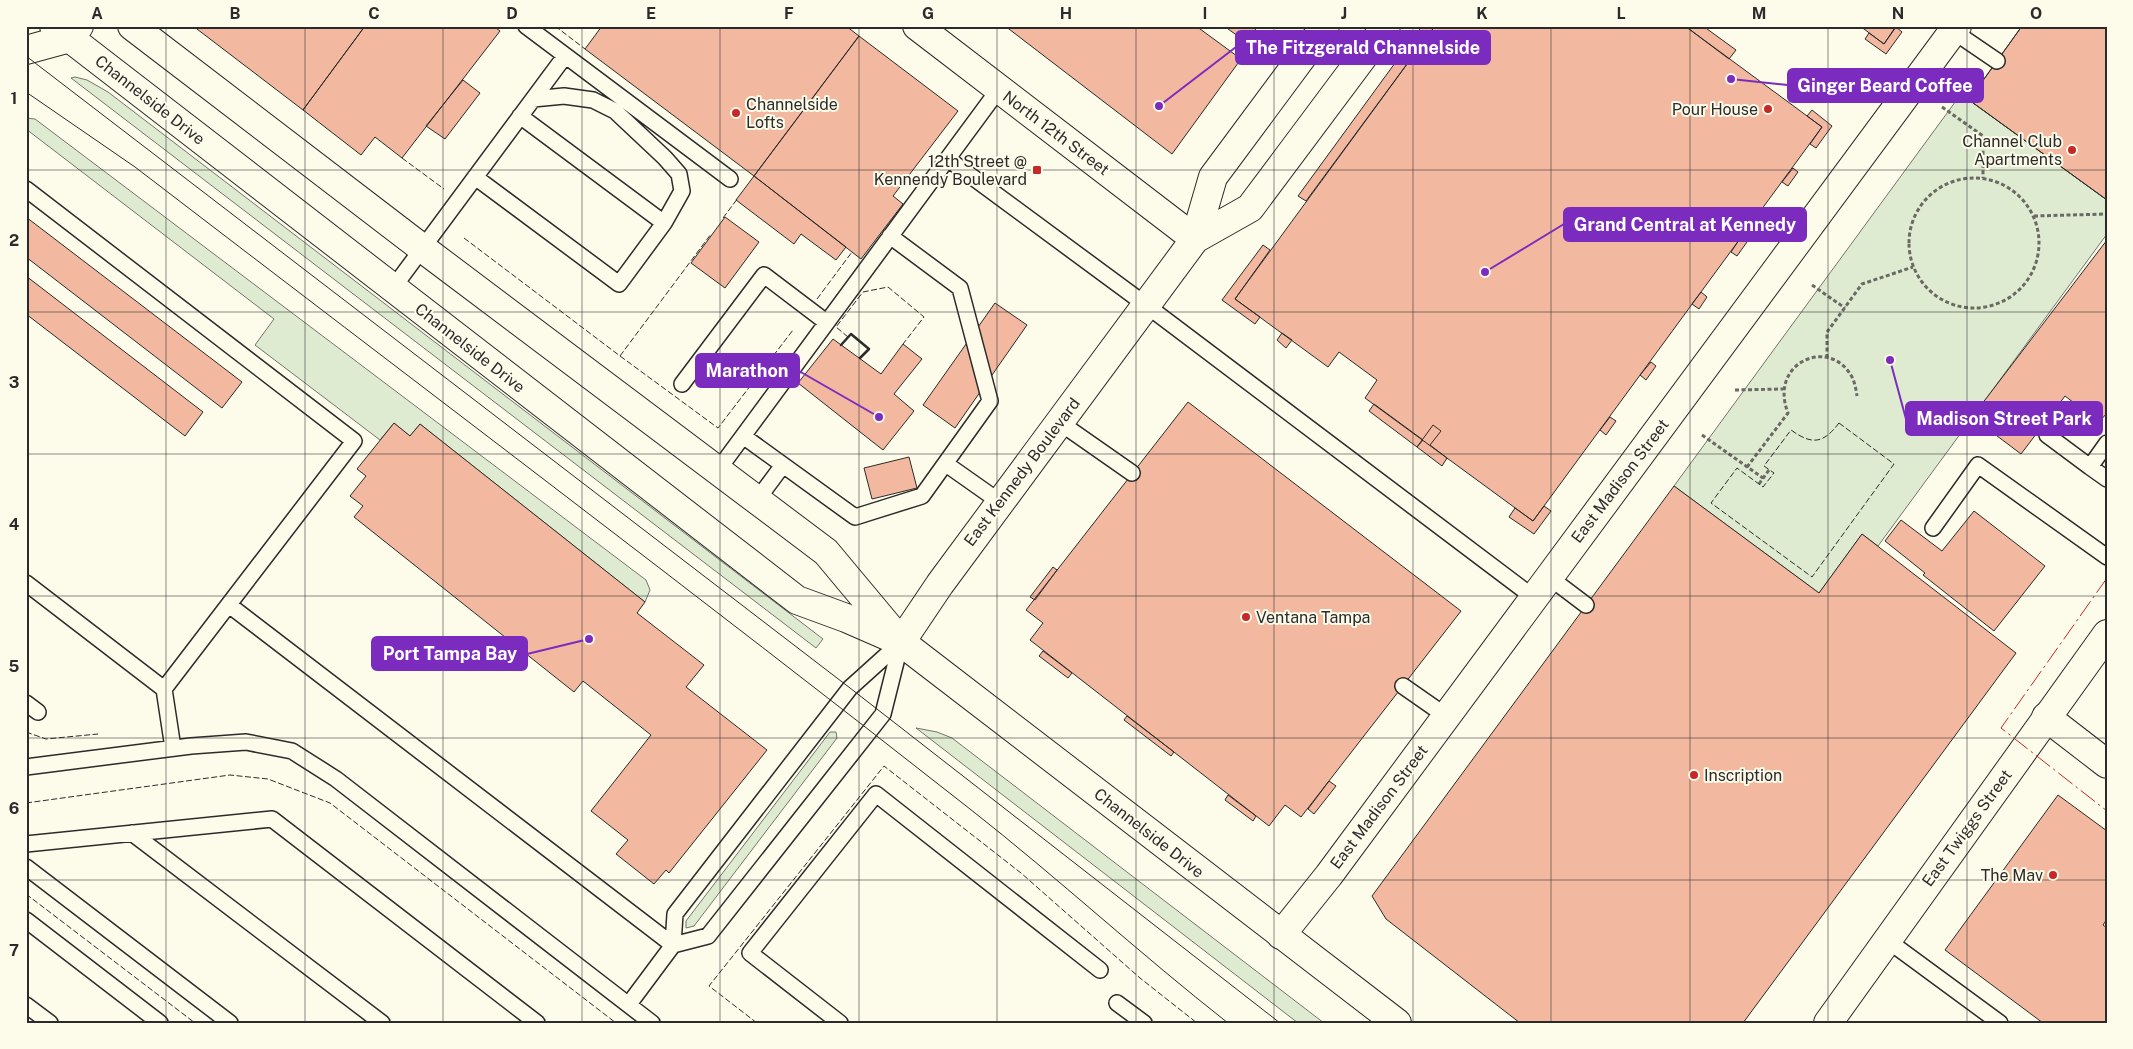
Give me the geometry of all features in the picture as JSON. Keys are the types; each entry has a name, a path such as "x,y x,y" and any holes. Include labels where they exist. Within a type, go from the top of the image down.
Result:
{"main road":[{"name":"Channelside Drive","path":"132,26 422,248 826,552 901,642 1397,1023"},
{"name":"North 12th Street","path":"917,26 1195,239"},
{"path":"1195,239 1213,177 1325,26"},
{"path":"1195,239 1250,208 1386,26"},
{"name":"East Madison Street","path":"1281,935 1328,875 1955,29"},
{"name":"Channelside Drive","path":"68,30 393,288 797,600 846,618 901,642"},
{"path":"26,50 68,30"},
{"name":"East Kennedy Boulevard","path":"901,642 940,584 1195,239"},
{"name":"East Twiggs Street","path":"1828,1023 2107,634"},
{"path":"2046,717 2107,764"}],"lane":[{"path":"526,26 730,179"},
{"path":"1955,29 1997,61"},
{"path":"393,288 565,56"},
{"path":"718,470 999,89"},
{"path":"475,177 619,284 676,205 682,190 679,174 666,158 615,111 594,100 564,96 533,99"},
{"path":"520,116 664,223"},
{"path":"948,159 1146,305 1541,587 1586,605"},
{"path":"26,189 354,442 164,689"},
{"path":"743,436 855,517 922,496 946,464 990,401 960,288 890,236"},
{"path":"682,384 764,275 826,322"},
{"path":"1059,422 1132,473"},
{"path":"2047,435 2107,479"},
{"path":"2090,467 2107,443"},
{"path":"946,464 1000,502"},
{"path":"757,500 784,465"},
{"path":"1933,528 1978,465 2107,557"},
{"path":"26,583 164,689 173,748"},
{"path":"229,605 673,945"},
{"path":"673,945 708,936 883,714 901,642"},
{"path":"629,1004 673,945 675,914 850,688 901,642"},
{"path":"1403,686 1446,716"},
{"path":"29,766 173,748 246,742 292,751 344,785 652,1023"},
{"path":"840,1023 750,953 876,794 1100,970"},
{"path":"26,844 272,819 537,1023"},
{"path":"132,833 382,1023"},
{"path":"26,867 230,1023"},
{"path":"26,920 160,1023"},
{"path":"1887,940 2000,1023"},
{"path":"1117,1003 1144,1023"},
{"path":"26,1005 50,1023"}],"path":[{"path":"1942,107 1983,136 1983,178"},
{"path":"1965,178 1983,178 2007,186 2024,200 2033,216 2039,241 2037,262 2027,282 2011,297 1992,306 1970,309 1949,304 1931,294 1917,277 1909,257 1908,236 1914,215 1926,197 1944,184 1965,178"},
{"path":"2033,216 2107,214"},
{"path":"1827,358 1827,332 1862,284 1913,267"},
{"path":"1812,284 1845,308"},
{"path":"1747,467 1788,413 1783,401 1783,389 1787,377 1794,367 1804,360 1815,357 1827,358 1838,362 1847,369 1854,380 1857,396"},
{"path":"1735,390 1783,389"},
{"path":"1702,435 1763,478"},
{"path":"1759,484 1769,470"}],"green space":[{"path":"71,78 87,80 108,92 823,639 816,648"},
{"path":"1961,94 2107,200 2107,234 1878,546 1862,534 1819,593 1674,486"},
{"path":"26,118 35,119 646,580 650,590 645,602 420,424 410,436 394,423 380,440 255,345 274,319 26,129"},
{"path":"916,728 937,732 952,738 1324,1023 1298,1023"},
{"path":"830,732 836,732 837,738 694,926 686,928 686,921"}],"building":[{"path":"193,26 365,26 303,110"},
{"path":"365,26 493,26 500,31 402,158 375,137 361,155 303,110"},
{"name":"Channelside Lofts","path":"602,26 846,26 859,36 754,176 585,49"},
{"path":"1005,26 1196,26 1241,59 1172,154"},
{"path":"1224,26 1258,26 1246,42"},
{"path":"1422,26 1435,26 1306,201 1298,196"},
{"path":"1435,26 1685,26 1822,127 1533,521 1365,398 1377,380 1339,352 1328,367 1235,299"},
{"path":"1685,26 1703,26 1736,50 1729,59"},
{"path":"1860,26 1896,26 1884,44"},
{"name":"Channel Club Apartments","path":"2022,26 2107,26 2107,200 1969,100"},
{"name":"Channel Club Apartments","path":"2022,26 2107,26 2107,200 1969,100"},
{"path":"1896,27 1902,32 1886,54 1865,39 1869,33 1884,44"},
{"path":"859,36 958,111 893,196 903,204 861,259 754,176"},
{"path":"463,80 480,93 445,139 426,126"},
{"path":"1812,110 1832,126 1816,148 1810,144 1822,127 1807,116"},
{"path":"1793,168 1798,172 1788,186 1782,182"},
{"path":"754,176 846,247 836,260 801,234 794,244 736,200"},
{"path":"26,217 242,382 222,408 26,257"},
{"path":"725,217 759,242 725,288 691,263"},
{"path":"1741,237 1747,242 1737,256 1731,252"},
{"path":"2107,240 2107,413 2099,422 2065,396 2021,454 1972,417"},
{"path":"1263,245 1270,250 1235,299 1260,317 1255,324 1222,300"},
{"path":"26,276 203,412 185,436 26,314"},
{"path":"1701,292 1707,297 1699,309 1692,304"},
{"path":"995,303 1027,325 955,428 923,405"},
{"path":"1282,333 1292,340 1286,348 1277,340"},
{"path":"833,339 881,374 903,344 922,359 894,394 914,411 883,450 798,383"},
{"path":"1651,362 1656,366 1646,380 1640,375"},
{"name":"Ventana Tampa","path":"1188,402 1461,611 1301,817 1285,805 1269,826 1030,640 1043,623 1026,610"},
{"path":"1374,404 1423,440 1417,447 1369,411"},
{"path":"1610,417 1616,421 1606,435 1600,430"},
{"path":"394,423 410,436 420,424 645,602 637,613 704,665 686,687 767,750 669,873 666,870 654,884 616,854 628,840 591,811 651,735 583,681 574,692 354,517 363,506 350,496 366,476 357,469"},
{"path":"1433,425 1441,431 1430,445 1447,458 1442,466 1417,447"},
{"path":"909,457 917,488 872,499 864,468"},
{"name":"Inscription","path":"1674,486 1819,593 1862,534 2016,653 1743,1023 1520,1023 1386,919 1372,896"},
{"path":"1544,506 1551,511 1534,534 1509,517 1515,508 1533,521"},
{"path":"1974,511 2045,566 1994,631 1923,575 1925,573 1885,541 1901,520 1942,551"},
{"path":"1053,567 1057,570 1035,600 1030,597"},
{"path":"1043,651 1072,673 1068,678 1039,656"},
{"path":"1127,716 1174,752 1171,756 1124,720"},
{"path":"1329,781 1336,786 1314,814 1308,809"},
{"path":"1228,795 1256,816 1253,821 1225,800"},
{"name":"The Mav","path":"2058,795 2107,831 2107,919 2103,925 2107,928 2107,1023 2043,1023 1945,950"}],"tram line":[{"path":"26,56 850,688 1280,1023"},
{"path":"26,92 135,167 762,647 1003,835 1228,1023"}],"fence":[{"path":"555,26 585,49"},
{"path":"402,158 444,189"},
{"path":"723,218 738,198"},
{"path":"464,238 620,356 711,234"},
{"path":"817,299 852,252"},
{"path":"848,337 836,327 863,292 888,287 924,317 903,344"},
{"path":"620,356 718,428 793,330"},
{"path":"1839,423 1894,464 1812,577 1711,503 1737,468 1763,487 1774,473 1764,466 1791,430 1805,438 1817,440 1828,435 1839,423"},
{"path":"26,732 46,739 98,734"},
{"path":"757,1023 709,986 884,766 1021,873 1140,978 1197,1023"},
{"path":"26,803 230,775 268,779 330,803 616,1023"},
{"path":"26,894 195,1023"}],"wall":[{"path":"841,345 851,334 869,349 860,358"}],"power":[{"path":"2107,578 2001,728 2107,811"}],"place":[{"name":"Ginger Beard Coffee","path":"1731,79"},
{"name":"The Fitzgerald Channelside","path":"1159,106"},
{"name":"Pour House","path":"1768,109"},
{"name":"Channelside Lofts","path":"736,113"},
{"name":"Channel Club Apartments","path":"2072,150"},
{"name":"12th Street @ Kennendy Boulevard","path":"1037,170"},
{"name":"Grand Central at Kennedy","path":"1485,272"},
{"name":"Madison Street Park","path":"1890,360"},
{"name":"Marathon","path":"879,417"},
{"name":"Ventana Tampa","path":"1246,617"},
{"name":"Port Tampa Bay","path":"589,639"},
{"name":"Inscription","path":"1694,775"},
{"name":"The Mav","path":"2053,875"}]}
